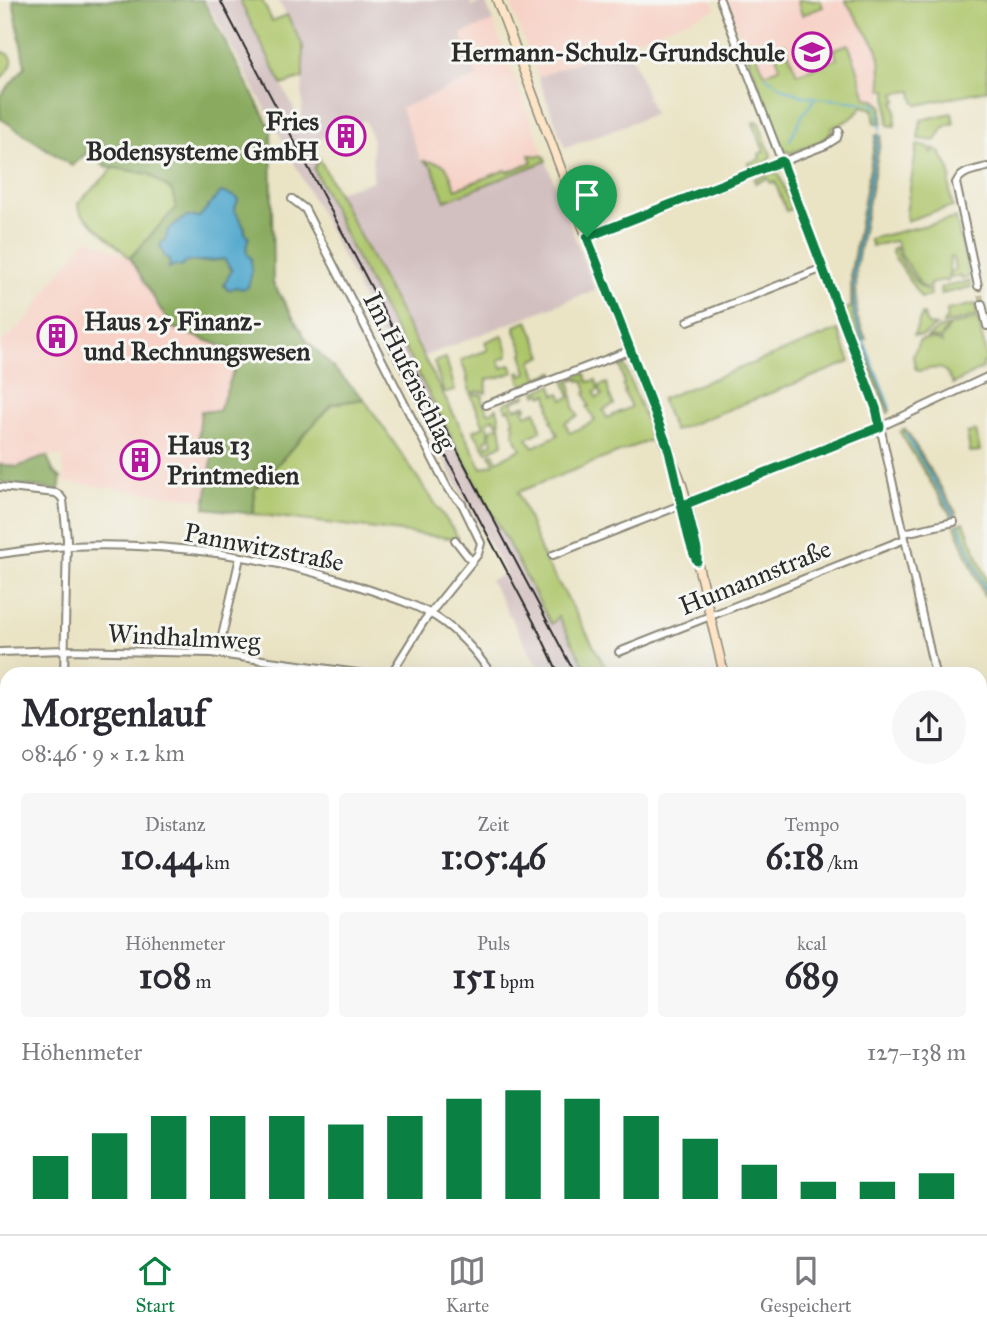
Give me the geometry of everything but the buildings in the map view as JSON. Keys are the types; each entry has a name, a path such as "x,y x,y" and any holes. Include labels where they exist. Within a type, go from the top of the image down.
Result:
{"main road":[{"path":"497,0 672,461 722,667"}],"street":[{"path":"720,0 876,408 933,667"},
{"path":"587,237 827,145 837,138 839,131"},
{"path":"978,286 956,180 962,173 987,167"},
{"name":"Im Hufenschlag","path":"292,199 305,209 448,489 462,504 481,543 472,562"},
{"path":"688,321 822,268"},
{"path":"982,304 987,326"},
{"path":"486,405 631,351"},
{"path":"553,555 880,427 987,377"},
{"path":"0,487 56,494 63,500 66,546 64,667"},
{"name":"Humannstraße","path":"619,652 904,536 954,522"},
{"path":"395,667 429,614 472,562 455,540"},
{"name":"Pannwitzstraße","path":"0,554 66,546 146,547 240,557 303,570 347,582 429,614 469,644 486,667"},
{"path":"218,654 240,557"},
{"name":"Windhalmweg","path":"0,652 65,650 218,654 314,667"}],"shaded area":[{"path":"206,0 239,0 302,125 303,46 278,0 473,0 470,2 472,6 485,1 493,21 461,34 477,77 401,108 403,114 421,161 432,167 446,201 546,161 595,290 423,357 482,469 594,667 538,667 490,580 506,574 375,326 370,325 370,315 352,275","holes":["365,120 372,138 373,181 337,192 316,152 321,138"]},
{"path":"524,0 712,0 716,9 538,77 511,5"},
{"name":"Hermann-Schulz-Grundschule","path":"726,0 845,0 877,48 880,58 882,106 877,101 866,99 847,44 838,59 797,75 784,44 773,49 781,67 765,74 755,51 747,54"},
{"path":"493,21 546,161 445,201 421,161 400,108 477,77 461,34"},
{"path":"627,43 654,114 565,148 538,77"},
{"path":"87,238 130,258 171,327 240,353 219,411 201,411 214,445 206,500 64,482 63,456 47,456 17,467 0,464 0,343 30,317 49,286"}],"green space":[{"path":"13,0 203,0 271,129 273,283 307,341 364,399 332,404 255,489 253,514 205,508 214,445 198,441 201,411 219,411 240,353 171,327 130,258 176,208 172,191 149,174 104,166 89,151 72,166 0,118 0,96 25,67","holes":["213,200 234,207 245,227 247,255 228,290 224,286 232,270 224,259 187,261 169,267 170,263 160,246 168,230 186,217 199,217"]},
{"path":"262,0 272,21 287,15 303,46 303,78 282,85 240,1"},
{"path":"797,0 820,0 823,7 802,15"},
{"path":"845,0 987,0 987,90 918,105 914,101 912,91 895,93 895,126 888,125 887,89 882,90 877,48"},
{"path":"785,44 797,74 837,59 834,49 848,44 866,98 873,99 882,106 882,123 875,123 873,109 862,106 853,117 832,128 821,141 790,153 784,150 747,54 755,51 765,74 780,67 773,48"},
{"path":"0,51 10,56 12,63 0,79"},
{"path":"952,113 954,123 944,128 935,141 918,139 921,120"},
{"path":"758,121 771,155 769,161 750,168 748,163 760,159 759,154 764,151 753,123"},
{"path":"876,135 853,267 853,317 862,341 857,343 844,308 851,308 851,271"},
{"path":"879,135 879,148 856,268 857,317 866,339 864,340 855,316 855,267"},
{"path":"917,145 930,148 932,153 933,148 939,151 950,169 953,207 907,221 906,213"},
{"path":"529,155 544,156 546,161 445,201 432,167 424,161 443,165 449,171 456,189 532,162"},
{"path":"319,158 482,468 494,464 490,454 493,453 497,461 521,449 514,435 514,421 510,409 506,410 505,403 527,395 512,402 515,409 526,405 527,408 523,409 526,415 536,411 541,431 527,438 533,447 558,435 551,421 547,394 537,395 535,392 552,385 555,395 560,393 563,400 570,397 565,383 570,380 574,408 578,416 565,423 570,433 595,421 587,407 587,392 583,380 572,378 585,373 588,382 596,380 599,390 594,392 597,398 602,395 599,386 607,383 614,405 603,410 607,418 631,407 624,392 620,365 616,366 614,362 623,362 653,439 518,492 544,559 605,667 585,667 558,616 551,624 354,253 314,169"},
{"path":"114,168 149,174 172,191 177,207 130,258 81,213 78,203"},
{"path":"773,172 779,174 792,209 786,211 775,182 770,183 768,178 755,183 754,179"},
{"path":"956,218 969,277 950,278 951,271 955,270 953,258 950,257 948,282 945,280 930,284 930,287 921,285 902,256 897,243 894,241 872,246 869,239"},
{"path":"896,247 908,272 918,284 927,291 930,290 931,296 921,298 892,253"},
{"path":"970,281 971,287 941,294 940,288"},
{"path":"975,304 978,316 943,324 947,310"},
{"path":"922,314 928,325 936,326 917,336 914,335"},
{"path":"978,319 987,359 983,368 953,384 947,373 940,368 919,371 915,368 913,356 919,341 930,339 942,343 941,339 928,337 938,329 949,326 942,338 951,325"},
{"path":"528,321 543,356 531,361 538,378 554,374 522,386 518,373 527,373 522,353 524,352 515,326"},
{"path":"838,330 850,362 674,431 661,399"},
{"path":"502,335 508,356 499,360 502,368 510,365 514,372 487,379 486,393 470,393 461,360 488,350 485,342"},
{"path":"864,346 890,411 888,413 863,352"},
{"path":"446,358 455,390 444,393 434,362"},
{"path":"471,395 483,396 482,400 488,412 497,408 500,422 497,423 493,418 487,422 487,446 493,443 490,430 500,425 503,444 487,452 473,431 484,426"},
{"path":"364,399 457,539 254,514 255,489 332,404"},
{"path":"904,429 907,431 957,514 955,515"},
{"path":"903,430 953,515 951,516 900,432"},
{"path":"976,431 980,451 970,452 967,433"},
{"path":"47,456 53,471 61,478 59,490 0,482 0,464 17,467"},
{"path":"964,522 987,580 987,591 959,524"},
{"path":"958,524 987,595 984,596 955,526"}],"water":[{"path":"221,192 238,199 234,208 249,237 246,251 251,258 252,272 248,287 242,289 236,287 228,290 224,285 232,270 224,259 187,261 181,267 175,265 169,268 168,258 160,246 168,230 186,217 199,217"}],"waterway":[{"path":"766,77 803,96 874,104 879,111 880,129"},
{"path":"790,140 803,114 814,100"},
{"path":"879,133 854,269 855,318 890,408"},
{"path":"905,433 954,515"},
{"path":"959,525 987,593"}],"tunnel":[{"path":"978,286 982,304"}],"railway":[{"path":"220,0 571,667"},
{"path":"371,306 385,341 556,667"}],"place":[{"name":"Hermann-Schulz-Grundschule","path":"812,52"},
{"name":"Fries Bodensysteme GmbH","path":"346,136"},
{"name":"Haus 25 Finanz- und Rechnungswesen","path":"57,336"},
{"name":"Haus 13 Printmedien","path":"140,460"}],"route":[{"path":"782,161 876,408 880,427 686,504 697,561 688,536 667,445 587,237 782,161"}]}
